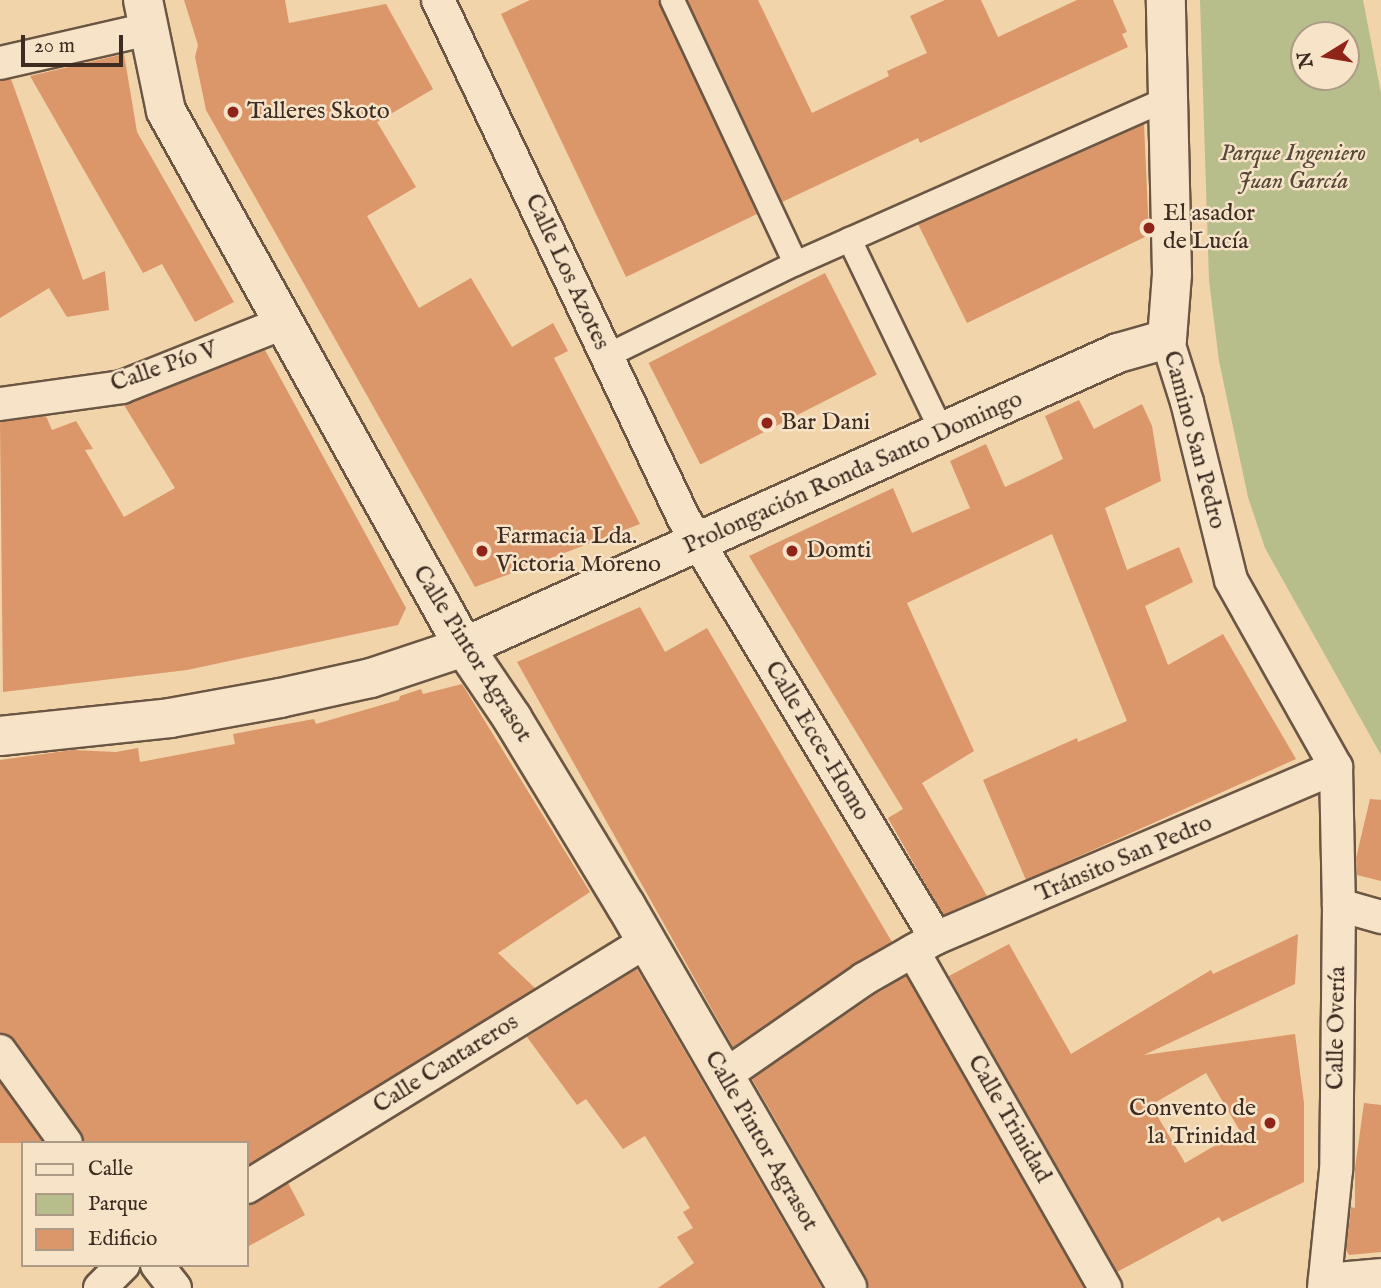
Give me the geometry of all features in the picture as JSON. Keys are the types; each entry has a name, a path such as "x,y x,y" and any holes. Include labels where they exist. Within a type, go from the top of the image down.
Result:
{"street":[{"name":"Calle Los Azotes","path":"438,0 697,543"},
{"path":"672,0 795,262"},
{"name":"Camino San Pedro","path":"1166,0 1172,274 1167,339 1187,402 1231,580 1336,767"},
{"path":"0,63 146,14"},
{"name":"Calle Pintor Agrasot","path":"146,14 166,111 464,647 512,718 646,942 847,1288"},
{"path":"607,355 795,262 1170,97"},
{"path":"849,239 942,432"},
{"name":"Calle Pío V","path":"0,404 122,387 283,323"},
{"name":"Prolongación Ronda Santo Domingo","path":"0,736 170,718 280,698 371,678 464,647 1118,353 1167,339"},
{"name":"Calle Ecce-Homo","path":"697,543 924,944"},
{"name":"Calle Overía","path":"1325,1284 1336,1170 1339,905 1336,767"},
{"name":"Tránsito San Pedro","path":"724,1076 823,1006 924,944 1336,767"},
{"path":"1339,905 1381,917"},
{"name":"Calle Cantareros","path":"248,1186 646,942"},
{"name":"Calle Trinidad","path":"924,944 1105,1288"},
{"path":"0,1051 65,1141"},
{"path":"100,1288 121,1267"},
{"path":"158,1267 174,1288"},
{"path":"1325,1284 1381,1275"}],"green space":[{"name":"Parque Ingeniero Juan García","path":"1200,0 1363,0 1381,93 1381,755 1265,548 1248,497 1219,361 1209,280"}],"building":[{"path":"184,0 285,0 289,23 386,4 433,89 377,122 416,187 367,216 419,308 471,278 512,347 553,323 568,351 554,358 640,524 475,587 206,110 195,57 198,45"},
{"path":"530,0 658,0 757,214 626,277 501,14"},
{"path":"687,0 758,0 812,113 889,76 887,71 927,53 910,16 945,0 981,0 998,37 1077,0 1113,0 1127,32 1122,34 1128,47 920,143 918,138 782,202"},
{"path":"124,54 137,132 234,302 195,322 162,264 143,273 30,76"},
{"path":"11,79 83,280 105,271 109,310 67,317 49,288 0,318 0,81"},
{"path":"1144,124 1149,235 967,323 918,224"},
{"path":"825,273 877,375 700,464 649,363"},
{"path":"265,350 406,608 398,625 187,670 3,692 0,422 46,416 52,430 76,421 93,449 85,450 124,517 175,488 124,405"},
{"path":"1079,400 1094,429 1142,404 1152,426 1161,481 1105,508 1127,570 1179,547 1193,582 1145,606 1168,665 1223,634 1296,759 1026,880 983,780 1077,738 1078,742 1127,721 1052,534 907,603 974,751 922,783 987,896 943,915 888,818 903,809 749,556 893,488 912,533 970,508 950,461 986,444 1005,487 1033,474 1063,459 1045,416"},
{"path":"640,607 665,652 707,628 892,942 854,964 733,1047 517,662"},
{"path":"462,684 590,892 498,953 535,988 248,1165 248,1141 83,1141 81,1132 15,1040 0,1033 0,760 72,750 116,752 138,748 140,762 235,744 233,734 314,719 316,724 399,700 400,696 421,689 423,694"},
{"path":"1370,799 1381,800 1381,881 1357,875 1356,858"},
{"name":"Convento de la Trinidad","path":"1298,934 1295,984 1144,1055 1295,1034 1304,1103 1304,1182 1222,1222 1219,1217 1117,1272 949,976 1009,944 1071,1054 1211,970 1213,974","holes":["1206,1073 1240,1131 1185,1163 1151,1105"]},
{"path":"637,969 822,1288 658,1288 694,1263 677,1237 693,1228 683,1212 690,1208 645,1136 623,1149 586,1099 577,1105 527,1037"},
{"path":"906,976 1084,1288 869,1288 866,1277 752,1079"},
{"path":"0,1083 42,1141 0,1143"},
{"path":"1364,1103 1381,1105 1381,1252 1349,1255 1346,1250 1351,1207 1355,1208 1355,1168"},
{"path":"288,1183 305,1215 248,1246 248,1204"}],"place":[{"name":"Talleres Skoto","path":"233,112"},
{"name":"El asador de Lucía","path":"1149,228"},
{"name":"Bar Dani","path":"767,423"},
{"name":"Farmacia Lda. Victoria Moreno","path":"482,551"},
{"name":"Domti","path":"792,551"},
{"name":"Convento de la Trinidad","path":"1270,1123"}]}
